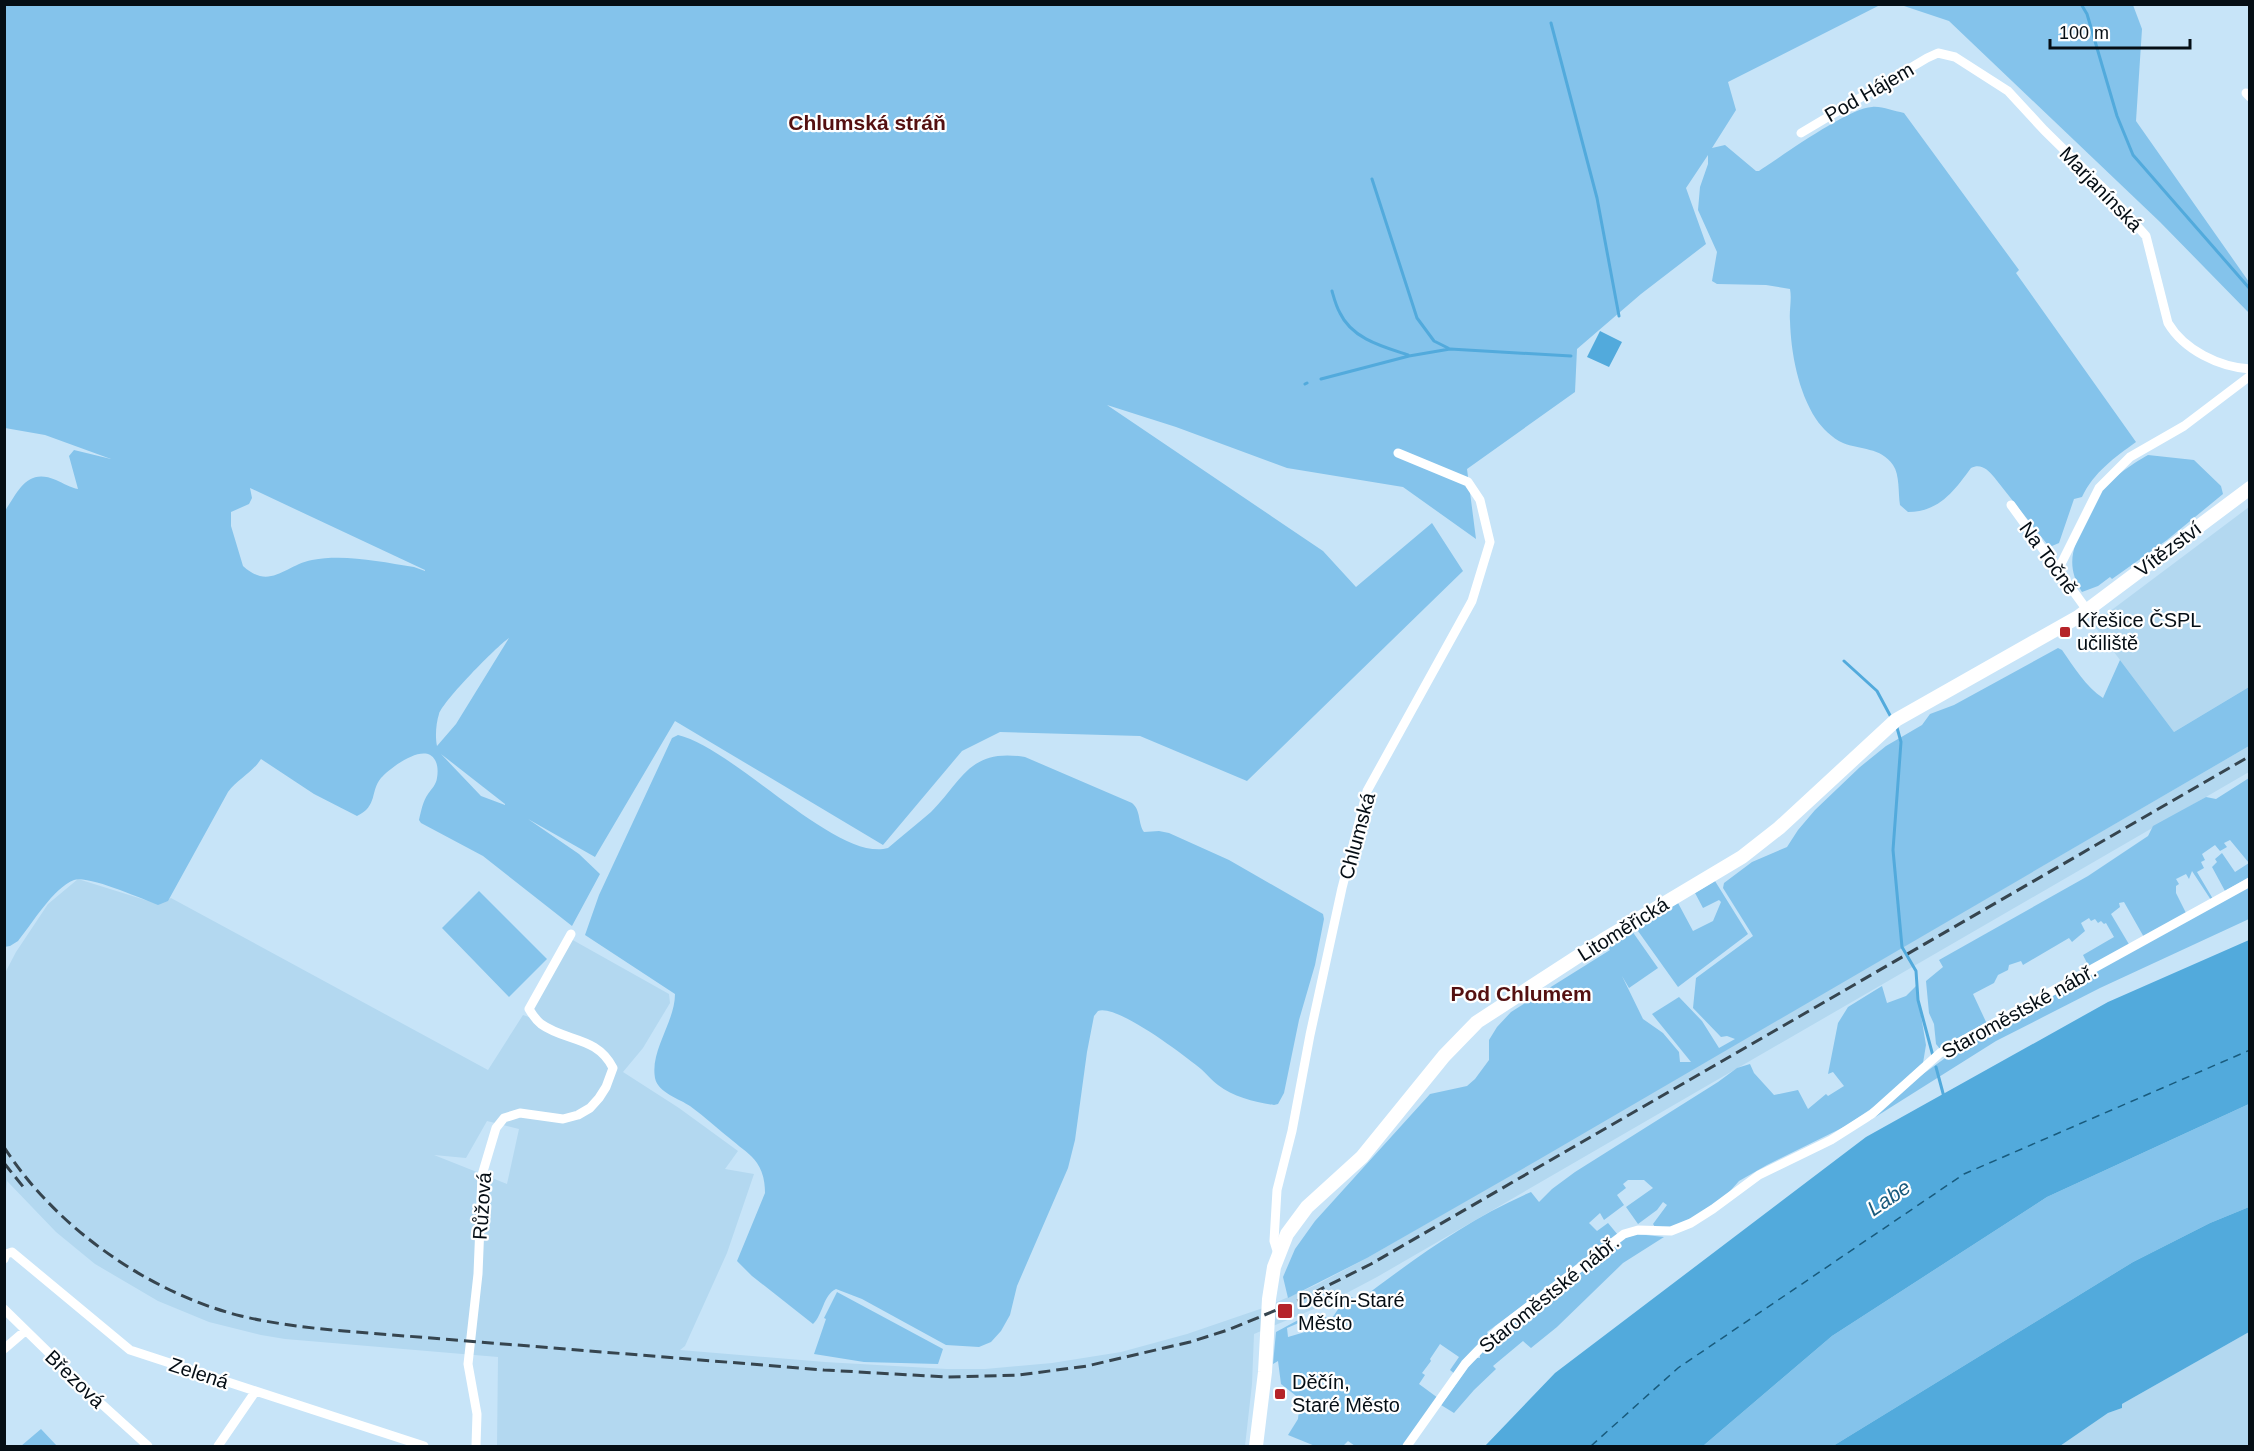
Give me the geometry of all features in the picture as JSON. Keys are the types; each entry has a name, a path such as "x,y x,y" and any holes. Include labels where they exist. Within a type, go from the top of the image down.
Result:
{"main road":[{"name":"Vítězství","path":"2087,610 2250,488"},
{"name":"Litoměřická","path":"1256,1446 1265,1372 1269,1299 1278,1254 1287,1234 1299,1216 1352,1167 1444,1056 1477,1022 1603,940 1742,857 1779,828 1893,723 2087,610"}],"street":[{"name":"Pod Hájem","path":"1801,133 1938,53"},
{"name":"Marjanínská","path":"1938,53 1955,57 2008,91 2044,130 2108,192 2146,236 2168,323 2174,332 2205,357 2238,368 2250,369"},
{"path":"2058,570 2099,488 2130,457 2184,426 2250,376"},
{"name":"Chlumská","path":"1278,1254 1274,1240 1277,1190 1292,1131 1310,1035 1340,900 1367,790 1472,601 1490,542 1480,501 1468,482 1398,453"},
{"name":"Na Točně","path":"2012,505 2087,610"},
{"name":"Staroměstské nábř.","path":"1407,1446 1465,1364 1499,1329 1624,1233 1638,1230 1671,1231 1691,1223 1759,1175 1831,1140 1872,1114 1940,1053 2174,926 2250,882"},
{"name":"Růžová","path":"476,1446 477,1414 468,1364 478,1274 482,1175 496,1128 504,1118 520,1113 563,1119 578,1115 599,1098 613,1068 607,1056 586,1041 547,1028 538,1022 529,1009 571,934"},
{"name":"Zelená","path":"4,1259 6,1254 12,1252 130,1350 424,1446"},
{"name":"Březová","path":"4,1310 148,1446"},
{"path":"4,1349 25,1331"},
{"path":"218,1446 255,1392"}],"shaded area":[{"path":"1882,4 1728,82 1736,110 1712,148 1725,145 1756,171 1759,171 1815,134 1861,109 1876,107 1904,113 2019,270 2016,273 2136,442 2112,460 2092,480 2082,497 2074,499 2059,543 2052,546 2047,544 1992,474 1981,467 1971,468 1952,492 1937,504 1919,511 1908,512 1900,505 1897,474 1888,459 1876,452 1843,443 1835,438 1821,426 1810,408 1800,384 1794,359 1790,289 1766,285 1717,284 1712,281 1717,252 1698,210 1700,187 1708,164 1708,155 1686,188 1706,244 1641,294 1577,349 1575,392 1467,469 1476,539 1403,487 1287,468 1176,427 1107,405 1323,551 1356,587 1432,523 1463,571 1247,781 1140,736 1000,732 962,751 883,845 675,721 595,857 528,819 579,854 600,874 572,926 483,856 421,823 419,820 423,803 435,785 437,776 437,764 430,755 424,753 408,758 385,774 378,783 368,808 357,816 314,794 261,759 228,792 168,901 158,905 103,884 81,879 74,880 51,898 18,941 4,947 5,511 20,489 31,479 46,477 78,489 69,456 74,450 111,459 45,435 5,428 5,5","holes":["250,488 425,570 425,571 376,561 325,558 302,563 270,576 253,573 243,566 231,526 231,512 249,504 252,498","509,638 456,724 437,746 437,722 443,707","441,754 505,805 481,796"]},
{"path":"1901,5 2133,5 2142,29 2136,121 2249,282 2249,313 2160,222 1949,21"},
{"path":"2148,455 2194,460 2221,486 2223,494 2167,540 2112,579 2110,577 2098,586 2082,592 2072,565 2074,548 2094,502 2101,490 2113,479"},
{"path":"2249,507 2249,687 2174,732 2093,624"},
{"path":"2058,648 2062,650 2086,682 2103,698 2120,660 2174,732 2249,687 2249,746 1538,1160 1367,1258 1288,1298 1283,1277 1295,1249 1315,1221 1430,1094 1467,1086 1489,1060 1489,1040 1511,1012 1610,950 1608,947 1632,931 1658,968 1629,988 1622,976 1643,1019 1663,1033 1679,1052 1680,1062 1691,1062 1652,1014 1679,997 1702,1021 1719,1048 1735,1039 1727,1036 1721,1037 1693,1008 1696,978 1753,936 1723,888 1724,883 1752,862 1787,847 1815,810 1860,767 1886,746 1922,725 1930,714 1954,705"},
{"path":"678,735 701,744 727,760 814,822 842,838 867,848 888,848 931,812 960,778 979,762 991,757 1006,755 1025,757 1132,803 1137,809 1144,832 1169,833 1229,860 1323,914 1315,965 1299,1020 1284,1093 1278,1104 1259,1102 1230,1093 1150,1032 1120,1015 1098,1011 1094,1016 1087,1052 1075,1140 1068,1168 1017,1286 1010,1315 1001,1331 991,1342 979,1347 946,1345 862,1299 836,1289 828,1296 813,1324 752,1276 737,1261 765,1193 763,1177 757,1163 690,1106 665,1092 657,1083 654,1068 656,1057 671,1015 675,994 585,935 599,895 672,738"},
{"path":"2249,746 2249,772 1377,1277 1326,1304 1254,1334 1252,1384 1245,1446 497,1446 498,1357 285,1339 209,1322 158,1301 95,1264 56,1232 7,1181 5,1201 5,973 48,904 78,879 158,904 171,898 488,1070 523,1015 529,1017 571,939 669,994 670,1003 643,1048 623,1072 679,1108 738,1151 725,1169 754,1174 727,1253 685,1346 680,1350 947,1369 985,1369 1052,1363 1121,1352 1187,1334 1263,1308 1316,1285 1367,1258","holes":["487,1121 519,1129 507,1184 434,1155 466,1158"]},
{"path":"2249,778 2249,863 2230,840 2224,843 2227,847 2220,851 2215,845 2202,854 2205,860 2201,862 2204,868 2197,872 2213,899 2211,900 2192,871 2189,879 2186,874 2176,879 2179,884 2176,886 2176,893 2187,915 2145,939 2124,902 2119,903 2120,907 2111,914 2130,946 2089,967 2083,955 2114,937 2106,923 2101,921 2098,923 2095,919 2091,921 2089,918 2081,923 2085,931 2072,942 2069,938 2023,965 2021,961 2009,965 2008,970 1998,975 1994,983 1973,994 1987,1024 1940,1049 1936,1044 1934,1024 1929,1013 1926,981 1943,967 1939,960 2088,876 2148,836 2153,826 2206,797 2216,799"},
{"path":"2222,853 2235,872 2249,863 2249,877 2225,891 2212,867 2217,862 2215,859"},
{"path":"1715,881 1748,934 1678,987 1638,931 1640,926 1678,903 1693,931 1713,921 1721,902 1719,900 1703,908 1695,893"},
{"path":"2249,886 2249,919 2100,988 1996,1041 1869,1121 1916,1079 1969,1041"},
{"path":"479,891 547,959 509,997 442,928"},
{"path":"1882,986 1887,1003 1906,996 1916,986 1926,1045 1923,1063 1878,1104 1846,1126 1739,1181 1724,1198 1680,1227 1655,1227 1653,1224 1667,1205 1663,1202 1657,1210 1638,1224 1626,1207 1653,1188 1644,1180 1628,1180 1623,1184 1626,1188 1617,1195 1624,1205 1604,1220 1600,1213 1589,1223 1597,1231 1608,1223 1618,1235 1487,1332 1488,1334 1456,1375 1450,1370 1459,1357 1440,1344 1422,1373 1425,1375 1419,1384 1438,1398 1403,1446 1355,1446 1348,1441 1343,1446 1315,1446 1288,1435 1298,1419 1300,1399 1281,1384 1278,1361 1273,1364 1276,1332 1300,1319 1301,1322 1287,1328 1288,1337 1305,1332 1303,1326 1326,1317 1330,1321 1343,1302 1352,1297 1357,1302 1420,1256 1484,1215 1531,1192 1539,1202 1575,1172 1737,1068 1750,1064 1754,1073 1774,1095 1798,1090 1808,1109 1826,1094 1828,1096 1844,1086 1833,1072 1828,1074 1838,1023 1848,1007"},
{"path":"2249,1104 2249,1207 2210,1223 2133,1262 1833,1446 1703,1446 1832,1336 2047,1197"},
{"path":"1637,1234 1664,1237 1623,1263 1557,1327 1531,1348 1523,1341 1493,1366 1496,1369 1454,1413 1441,1405 1475,1358 1480,1358 1480,1352 1491,1340 1625,1238"},
{"path":"837,1292 943,1349 938,1364 864,1362 814,1354 826,1319 824,1318"},
{"path":"2249,1332 2249,1446 2060,1446 2108,1413 2122,1408 2122,1404"},
{"path":"41,1429 57,1446 21,1446"}],"water":[{"path":"1600,331 1622,342 1609,367 1587,357"},
{"name":"Labe","path":"2249,940 2249,1104 2047,1197 1832,1336 1703,1446 1485,1446 1555,1373 1866,1137 2108,1002"},
{"path":"2249,1207 2249,1332 2122,1404 2122,1408 2108,1413 2060,1446 1833,1446 2133,1262 2210,1223"}],"waterway":[{"path":"2081,4 2087,14 2117,116 2133,155 2250,289"},
{"path":"1551,23 1597,198 1619,316"},
{"path":"1372,179 1417,318 1434,341 1448,348"},
{"path":"1332,291 1345,322 1360,336 1408,355"},
{"path":"1321,379 1409,356 1450,349 1571,356"},
{"path":"1844,661 1877,691 1892,719"},
{"path":"1896,724 1901,742 1893,850 1902,947 1916,971 1918,1000 1933,1056"},
{"path":"1936,1067 1944,1097"}],"ferry route":[{"path":"1591,1446 1678,1368 1964,1174 2250,1050"}],"railway":[{"path":"4,1147 25,1176 50,1204 77,1230 107,1253 139,1274 172,1291 206,1305 254,1319 344,1331 824,1370 948,1377 1019,1375 1087,1366 1190,1342 1228,1330 1291,1304 1371,1264 2250,756"},
{"path":"4,1163 25,1189"}],"place":[{"name":"Křešice ČSPL učiliště","path":"2065,632"},
{"name":"Děčín-Staré Město","path":"1285,1311"},
{"name":"Děčín, Staré Město","path":"1280,1394"}],"district":[{"name":"Chlumská stráň","path":"867,123"},
{"name":"Pod Chlumem","path":"1521,994"}]}
